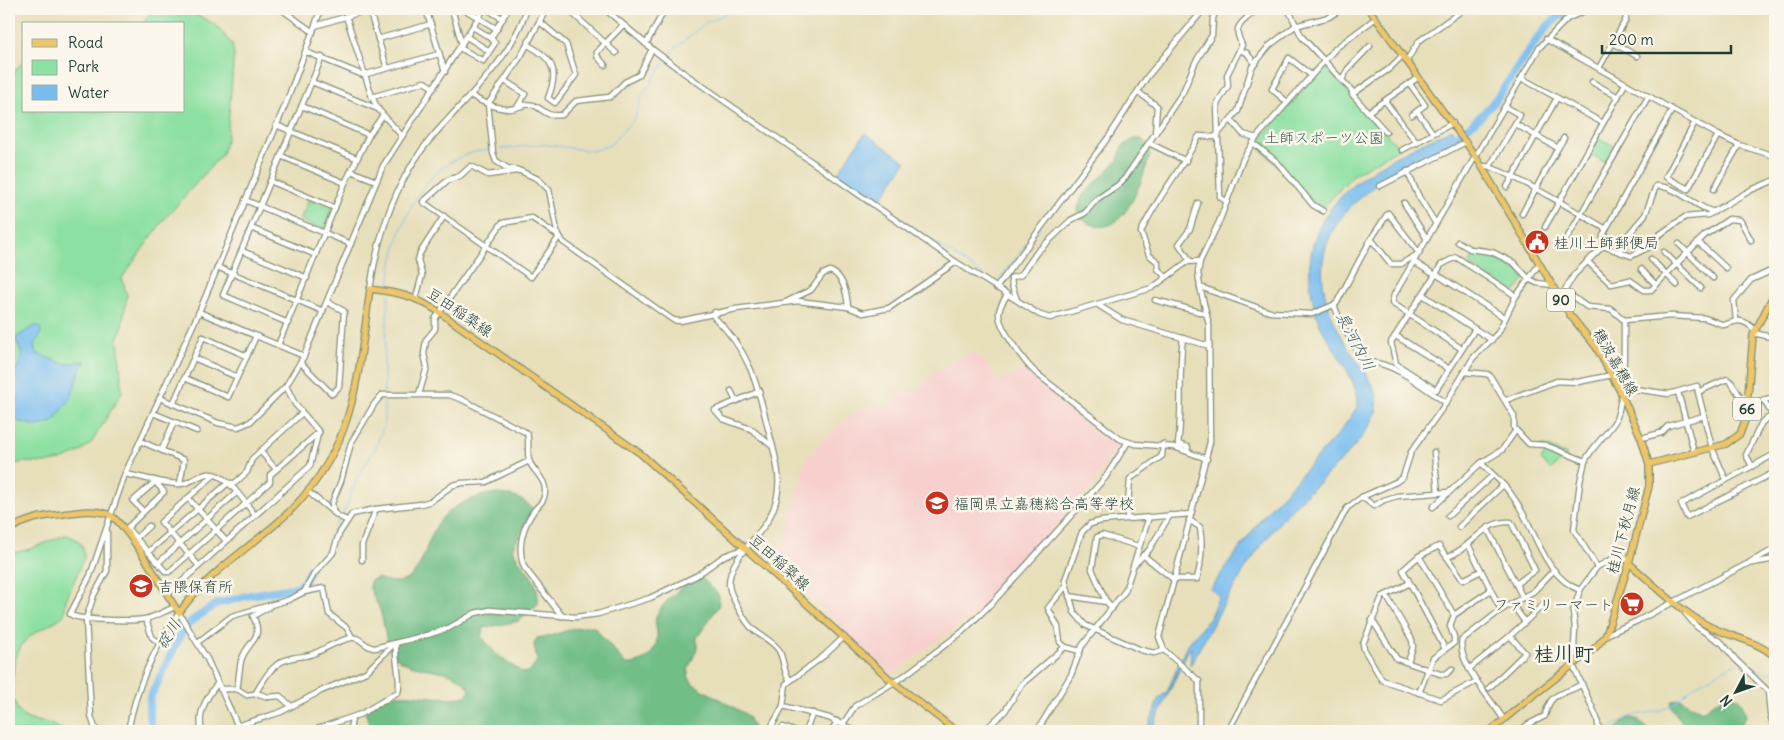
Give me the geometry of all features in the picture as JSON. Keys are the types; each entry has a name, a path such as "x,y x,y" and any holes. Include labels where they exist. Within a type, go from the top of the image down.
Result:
{"main road":[{"name":"90","path":"1368,9 1454,125"},
{"name":"穂波嘉穂線","path":"1454,125 1482,166 1570,315 1596,347 1621,390 1641,438 1649,464"},
{"name":"豆田稲築線","path":"370,289 416,297 641,454 893,682 956,731"},
{"path":"9,530 32,518 43,516 84,511 110,515 125,529 179,613 211,578 279,521 307,491 331,456 352,410 358,384 370,289"},
{"name":"66","path":"1649,464 1726,444 1740,434 1745,423 1748,404 1754,331 1775,292"},
{"name":"桂川下秋月線","path":"1490,731 1596,647 1606,634 1647,499 1649,464"},
{"path":"1629,562 1684,611 1714,629 1763,648 1775,657"}],"street":[{"path":"280,9 313,32"},
{"path":"174,607 146,619 98,621 75,618 70,614 87,582 125,474 199,312 322,9"},
{"path":"316,26 370,9 387,68"},
{"path":"426,9 445,72"},
{"path":"453,9 461,46 483,61 495,43 491,38 473,27"},
{"path":"464,9 497,29"},
{"path":"160,398 218,424 238,427 250,422 286,386 301,363 376,181 402,136 486,9 503,19"},
{"path":"491,38 508,9"},
{"path":"370,289 374,260 384,225 408,173 433,136 472,96 501,60 527,9"},
{"path":"521,171 488,175 474,167 469,167 464,174 448,180 423,202 531,277 558,236 549,190 538,179 521,171 503,166 494,157 488,104 528,45 546,9"},
{"path":"568,9 616,53"},
{"path":"605,9 652,49 956,262 1035,313 1050,318 1152,288 1190,261 1200,261"},
{"path":"646,44 665,9"},
{"path":"996,288 1110,135 1138,92 1204,9"},
{"path":"1018,301 1011,278 1021,275 1037,252 1071,220 1085,213 1104,192 1118,185 1154,136 1182,92 1195,63 1212,35 1213,18 1217,9"},
{"path":"1227,202 1220,197 1217,104 1228,86 1227,75 1242,46 1236,34 1237,29 1256,9"},
{"path":"1288,9 1295,26 1386,132"},
{"path":"1166,277 1158,269 1158,262 1149,255 1141,232 1158,199 1186,160 1199,136 1215,137 1231,120 1243,101 1249,76 1255,64 1269,46 1295,26 1329,17 1341,9"},
{"path":"1353,92 1405,58 1419,41 1464,9"},
{"path":"1462,349 1392,303 1394,296 1546,39 1567,19 1588,9"},
{"path":"1599,68 1626,19 1624,9"},
{"path":"346,16 363,75 372,97 378,109 402,136"},
{"path":"1199,731 1200,684 1191,673 1164,650 1159,641 1159,634 1210,442 1209,346 1207,314 1198,272 1200,261 1227,202 1243,159 1256,138 1311,75 1343,42 1376,18"},
{"path":"528,45 543,54 553,66 555,81 548,98 555,103 576,74 566,44 540,22"},
{"path":"378,39 431,24"},
{"path":"606,65 597,56 597,52 623,25"},
{"path":"467,37 490,51"},
{"path":"1546,39 1718,135 1739,145 1775,156"},
{"path":"1613,43 1637,56"},
{"path":"1342,79 1348,69 1370,46"},
{"path":"472,96 488,104 509,109 518,106 534,106 544,114 562,115 576,100 610,97 625,82 639,75 652,49"},
{"path":"1239,50 1247,53 1255,64"},
{"path":"306,52 363,75 439,54"},
{"path":"288,323 223,295 322,57"},
{"path":"1287,102 1272,88 1288,58 1311,75"},
{"path":"1368,112 1419,77"},
{"path":"1523,79 1602,123"},
{"path":"505,81 525,94 518,106"},
{"path":"312,82 378,109"},
{"path":"372,97 424,82 434,88"},
{"path":"1592,82 1618,97"},
{"path":"1410,84 1425,105 1412,115"},
{"path":"1546,226 1624,84"},
{"path":"1138,92 1157,106 1154,136"},
{"path":"1566,240 1648,97"},
{"path":"1507,187 1557,98"},
{"path":"1385,101 1417,143"},
{"path":"302,106 369,135"},
{"path":"1490,166 1520,115 1506,107"},
{"path":"1560,298 1574,275 1603,246 1603,236 1606,229 1672,110"},
{"path":"1417,111 1433,133"},
{"path":"278,345 356,158 383,115"},
{"path":"1231,120 1243,134 1256,138"},
{"path":"1661,186 1695,122"},
{"path":"1515,124 1558,148"},
{"path":"276,125 356,158"},
{"path":"1402,150 1433,133 1454,125"},
{"path":"1685,196 1718,135"},
{"path":"1522,214 1564,138"},
{"path":"1380,186 1466,141"},
{"path":"1149,143 1186,160"},
{"path":"1253,143 1277,162 1313,204 1323,211"},
{"path":"1714,189 1739,145"},
{"path":"281,156 345,183"},
{"path":"1482,166 1490,166 1512,177 1606,229"},
{"path":"351,170 376,181"},
{"path":"1407,171 1419,198 1436,224"},
{"path":"1603,246 1631,256 1651,246 1659,235 1685,218 1704,216 1714,212 1726,203 1774,180 1775,172"},
{"path":"1666,177 1688,189"},
{"path":"270,181 335,208"},
{"path":"1620,252 1628,236 1644,215 1656,186 1661,186 1685,196 1701,209 1714,212"},
{"path":"245,200 351,244"},
{"path":"1190,261 1179,244 1190,229 1198,204"},
{"path":"1404,204 1428,239"},
{"path":"1200,286 1270,312 1312,314 1333,306 1388,213 1419,253"},
{"path":"416,297 422,275 418,260 420,252 444,216"},
{"path":"419,394 427,367 424,354 426,340 435,329 435,319 502,223 532,218 673,320 680,321 716,312 798,301 848,307 863,313 889,308 956,262"},
{"path":"1587,261 1611,284 1630,280 1644,290 1651,290 1698,242 1715,227 1729,219 1740,220 1751,240"},
{"path":"251,228 316,255"},
{"path":"1371,239 1391,264 1401,264 1419,253"},
{"path":"1458,242 1470,249 1492,252 1514,264 1529,279 1537,283 1553,285"},
{"path":"1698,242 1726,268"},
{"path":"1679,244 1713,278"},
{"path":"242,252 307,278"},
{"path":"1664,252 1701,288"},
{"path":"1475,329 1436,390 1396,364 1391,342 1435,274 1442,265 1456,257 1516,296"},
{"path":"1651,259 1677,285"},
{"path":"1414,262 1505,318"},
{"path":"1228,731 1347,508 1362,497 1403,477 1411,452 1446,403 1473,358 1492,340 1516,296 1539,264"},
{"path":"217,267 323,311"},
{"path":"1641,269 1656,285"},
{"path":"1736,320 1734,300 1751,280 1775,269"},
{"path":"785,302 811,290 823,274 830,271 834,272 844,286 848,307"},
{"path":"1565,291 1587,307 1611,309 1624,320 1671,316 1706,318 1724,325 1736,320 1747,321 1754,331 1775,338"},
{"path":"1423,294 1492,340"},
{"path":"1007,295 1000,308 999,317 1025,362 1036,373 1109,432 1128,442 1163,444 1207,459"},
{"path":"1155,300 1207,314"},
{"path":"301,363 332,394 340,387 344,311 327,302"},
{"path":"1097,305 1103,306 1122,320 1209,346"},
{"path":"1333,306 1365,363 1377,362 1396,369 1446,403"},
{"path":"199,312 304,356"},
{"path":"716,312 714,318 726,328 746,358 760,391 779,472 774,508 768,520 738,556 732,572 730,589 748,623 778,650 786,675 790,680"},
{"path":"1597,567 1574,530 1580,482 1589,453 1617,419 1621,390 1624,320"},
{"path":"185,378 228,397 256,336"},
{"path":"1396,336 1449,370"},
{"path":"173,404 203,337 246,356"},
{"path":"1183,338 1179,374 1181,426 1178,444 1188,447 1187,451"},
{"path":"194,358 237,377"},
{"path":"1464,372 1487,374 1506,400 1514,416 1513,424 1516,430 1533,446 1545,445 1586,461"},
{"path":"1506,400 1557,381 1578,382 1612,375"},
{"path":"1698,392 1727,379 1740,396 1748,397"},
{"path":"286,386 295,404 319,432"},
{"path":"1621,390 1669,394 1697,386 1712,448 1726,480"},
{"path":"731,391 736,402"},
{"path":"760,391 715,410 723,419 751,429 773,447"},
{"path":"1678,392 1694,452"},
{"path":"346,520 338,516 332,503 341,481 351,443 378,398 387,394 419,394 449,395 461,399 506,424 524,429 529,438 529,462 540,476 545,490 544,498 530,515 519,549 520,558 562,616"},
{"path":"1748,404 1775,397"},
{"path":"1752,466 1746,455 1762,422 1774,418 1764,400"},
{"path":"153,413 196,431"},
{"path":"148,552 228,483 234,483 245,474 252,458 302,413"},
{"path":"1641,438 1661,434 1668,426 1704,416"},
{"path":"162,449 174,422"},
{"path":"1433,508 1482,462 1502,450 1516,430"},
{"path":"154,480 164,492 125,529 136,538 168,573 270,482 270,475 319,432"},
{"path":"167,595 310,466 319,432"},
{"path":"140,441 184,460 180,484"},
{"path":"843,724 855,706 893,682 962,632 994,601 1105,478 1128,442"},
{"path":"1127,518 1130,479 1162,456 1163,444"},
{"path":"260,451 276,469"},
{"path":"1434,452 1438,492"},
{"path":"1775,454 1681,504 1687,517 1775,472"},
{"path":"304,592 314,574 333,553 346,520 356,513 421,504 431,501 454,485 462,482 486,482 529,462"},
{"path":"1482,462 1519,505 1554,570 1565,582 1580,590"},
{"path":"125,474 180,484 208,474 214,475 228,483 255,515"},
{"path":"1448,516 1493,474"},
{"path":"199,566 161,522 214,475"},
{"path":"143,511 133,501 154,480"},
{"path":"1459,527 1503,485"},
{"path":"307,491 334,510"},
{"path":"1362,497 1374,506 1384,500 1397,496 1449,492"},
{"path":"158,563 236,493"},
{"path":"188,498 226,541"},
{"path":"362,560 362,545 376,509"},
{"path":"1164,650 1149,653 1084,625 1076,617 1065,580 1086,528 1102,520 1191,514"},
{"path":"1134,565 1170,515"},
{"path":"1037,731 1071,675 1080,651 1125,591 1149,516"},
{"path":"1143,555 1173,579 1197,579 1203,554 1200,527 1189,520"},
{"path":"1447,557 1468,544 1496,522 1511,522 1535,570 1516,584"},
{"path":"96,731 91,716 86,619 94,595 106,571 107,524"},
{"path":"136,538 149,526"},
{"path":"1487,528 1523,598"},
{"path":"1112,609 1092,569 1097,537 1102,535 1138,546"},
{"path":"1468,544 1501,610"},
{"path":"1445,649 1408,584 1403,570 1419,556 1439,546 1463,580 1481,571"},
{"path":"198,642 230,617 304,592 324,588 330,614 347,628 352,637 371,648 449,628 475,613 490,610 516,614 575,617 598,614 650,598 696,576 724,556 746,548"},
{"path":"1606,634 1637,622 1673,601 1775,549"},
{"path":"1419,556 1454,615"},
{"path":"1599,731 1597,718 1573,665 1575,628 1573,612 1580,590 1597,567 1614,558 1629,562"},
{"path":"1747,564 1775,559"},
{"path":"1504,720 1469,668 1461,647 1462,640 1501,610 1534,591 1554,570"},
{"path":"1408,584 1386,595 1380,601 1363,647 1379,677 1441,700 1477,681"},
{"path":"1066,586 1048,608 1058,627 1060,642 1065,647 1080,651"},
{"path":"1419,693 1432,658 1455,640 1450,626 1454,615 1491,590"},
{"path":"1386,595 1412,640 1413,647 1408,662"},
{"path":"1069,596 1107,602"},
{"path":"1512,604 1525,622"},
{"path":"1469,668 1510,636 1544,604"},
{"path":"236,689 240,663 245,650 258,635 258,626 253,616 270,605"},
{"path":"1684,611 1697,627 1722,643 1735,659 1768,691 1770,714 1775,731"},
{"path":"128,731 137,693 159,643 179,613 198,642 238,729 271,716 366,672 396,642"},
{"path":"146,619 152,637 159,643"},
{"path":"1372,620 1394,656 1443,675 1452,669"},
{"path":"1489,688 1525,653 1510,636"},
{"path":"220,689 236,689 251,696 256,693 275,665 292,658 310,655 352,637"},
{"path":"769,731 783,706 786,684 825,655 844,637"},
{"path":"311,731 352,718 398,692 400,684 395,659 396,642"},
{"path":"984,731 1005,710 1022,684 1065,647"},
{"path":"202,731 200,720 202,711 207,698 218,683"},
{"path":"1521,731 1527,725 1545,716 1548,703 1555,695 1582,684"},
{"path":"256,693 268,697 280,696 291,706"},
{"path":"783,706 837,721 855,731"},
{"path":"805,731 813,713"},
{"path":"350,731 352,718"},
{"path":"832,731 837,721"},
{"path":"780,731 783,727 794,731"}],"shaded area":[{"name":"福岡県立嘉穂総合高等学校","path":"973,352 985,362 998,382 1024,369 1119,445 1088,492 1000,589 973,615 892,674 770,562 776,551 785,544 805,460 839,425 858,411 891,403 901,394 918,391 935,372"}],"green space":[{"path":"153,9 186,9 216,25 232,44 234,54 227,138 222,154 162,222 122,278 127,295 122,327 118,339 122,392 92,442 80,452 61,460 45,463 24,462 9,465 9,83 22,63 22,112 185,112 185,22 144,22"},
{"name":"土師スポーツ公園","path":"1324,65 1399,148 1353,175 1323,208 1311,200 1256,144"},
{"path":"1598,137 1617,148 1608,164 1589,153"},
{"path":"1134,139 1142,139 1148,146 1150,155 1132,201 1125,212 1108,226 1088,223 1077,211 1082,196 1118,160 1122,147"},
{"path":"309,199 333,208 324,230 300,220"},
{"path":"1482,251 1513,265 1525,279 1514,293 1469,264 1475,254"},
{"path":"1545,446 1567,455 1551,470 1541,460 1546,453 1539,447"},
{"path":"487,494 512,496 528,504 533,509 512,549 534,580 538,595 538,604 519,621 484,628 481,636 496,654 523,673 531,671 537,661 534,644 537,638 572,629 594,627 626,664 638,663 648,657 654,649 657,635 656,619 661,608 690,580 702,578 718,594 719,605 697,638 697,649 688,669 688,676 693,684 747,715 753,727 750,731 375,731 370,725 365,712 375,702 399,695 453,698 466,696 470,690 463,681 453,675 407,664 398,659 387,642 380,609 370,590 370,581 377,578 393,582 405,580 414,574 435,528 443,517 458,505"},
{"path":"65,535 74,538 80,543 84,558 66,600 64,615 25,641 16,658 12,681 15,704 19,712 28,719 47,723 66,731 9,731 9,554 30,549"},
{"path":"1732,696 1738,699 1743,706 1746,716 1742,723 1744,731 1681,731 1684,726 1670,705 1673,700 1680,699 1702,711 1723,697"},
{"path":"1626,719 1639,720 1649,731 1615,731"}],"water":[{"path":"1452,129 1460,141 1390,176 1361,197 1340,220 1326,246 1323,277 1331,313 1352,354 1367,375 1375,391 1377,407 1375,415 1368,428 1347,455 1285,516 1245,569 1190,666 1191,648 1188,651 1151,731 1147,731 1159,698 1167,692 1187,645 1209,619 1219,596 1210,589 1264,515 1340,432 1358,406 1357,396 1350,375 1320,325 1316,314 1310,281 1312,251 1320,225 1335,203 1354,184 1376,168"},
{"path":"865,133 906,162 878,203 837,174"},
{"path":"34,326 39,326 41,331 34,345 36,353 64,364 85,361 82,364 71,398 53,422 38,426 9,419 9,378 18,366 22,354 16,340 17,337"}],"waterway":[{"path":"494,150 542,144 592,151 610,145 635,118 642,96 672,51 705,23 732,9"},
{"name":"泉河内川","path":"1453,137 1483,114 1548,26 1569,9"},
{"path":"389,290 396,244 404,221 415,200 429,181 446,165 466,155 490,150"},
{"path":"883,207 996,284 1040,226"},
{"path":"341,516 357,478 375,449 384,425 384,360 389,294"},
{"path":"310,568 327,548 338,519"},
{"name":"碇川","path":"152,731 149,711 150,698 182,632 191,621 217,604 250,595 298,587 305,580 310,568"},
{"path":"1740,661 1746,660 1762,672 1775,673"},
{"path":"1604,731 1632,716 1658,711 1672,705 1697,684 1736,663"}],"place":[{"name":"桂川土師郵便局","path":"1537,242"},
{"name":"福岡県立嘉穂総合高等学校","path":"937,503"},
{"name":"吉隈保育所","path":"141,586"},
{"name":"ファミリーマート","path":"1632,604"}],"district":[{"name":"桂川町","path":"1564,653"}]}
